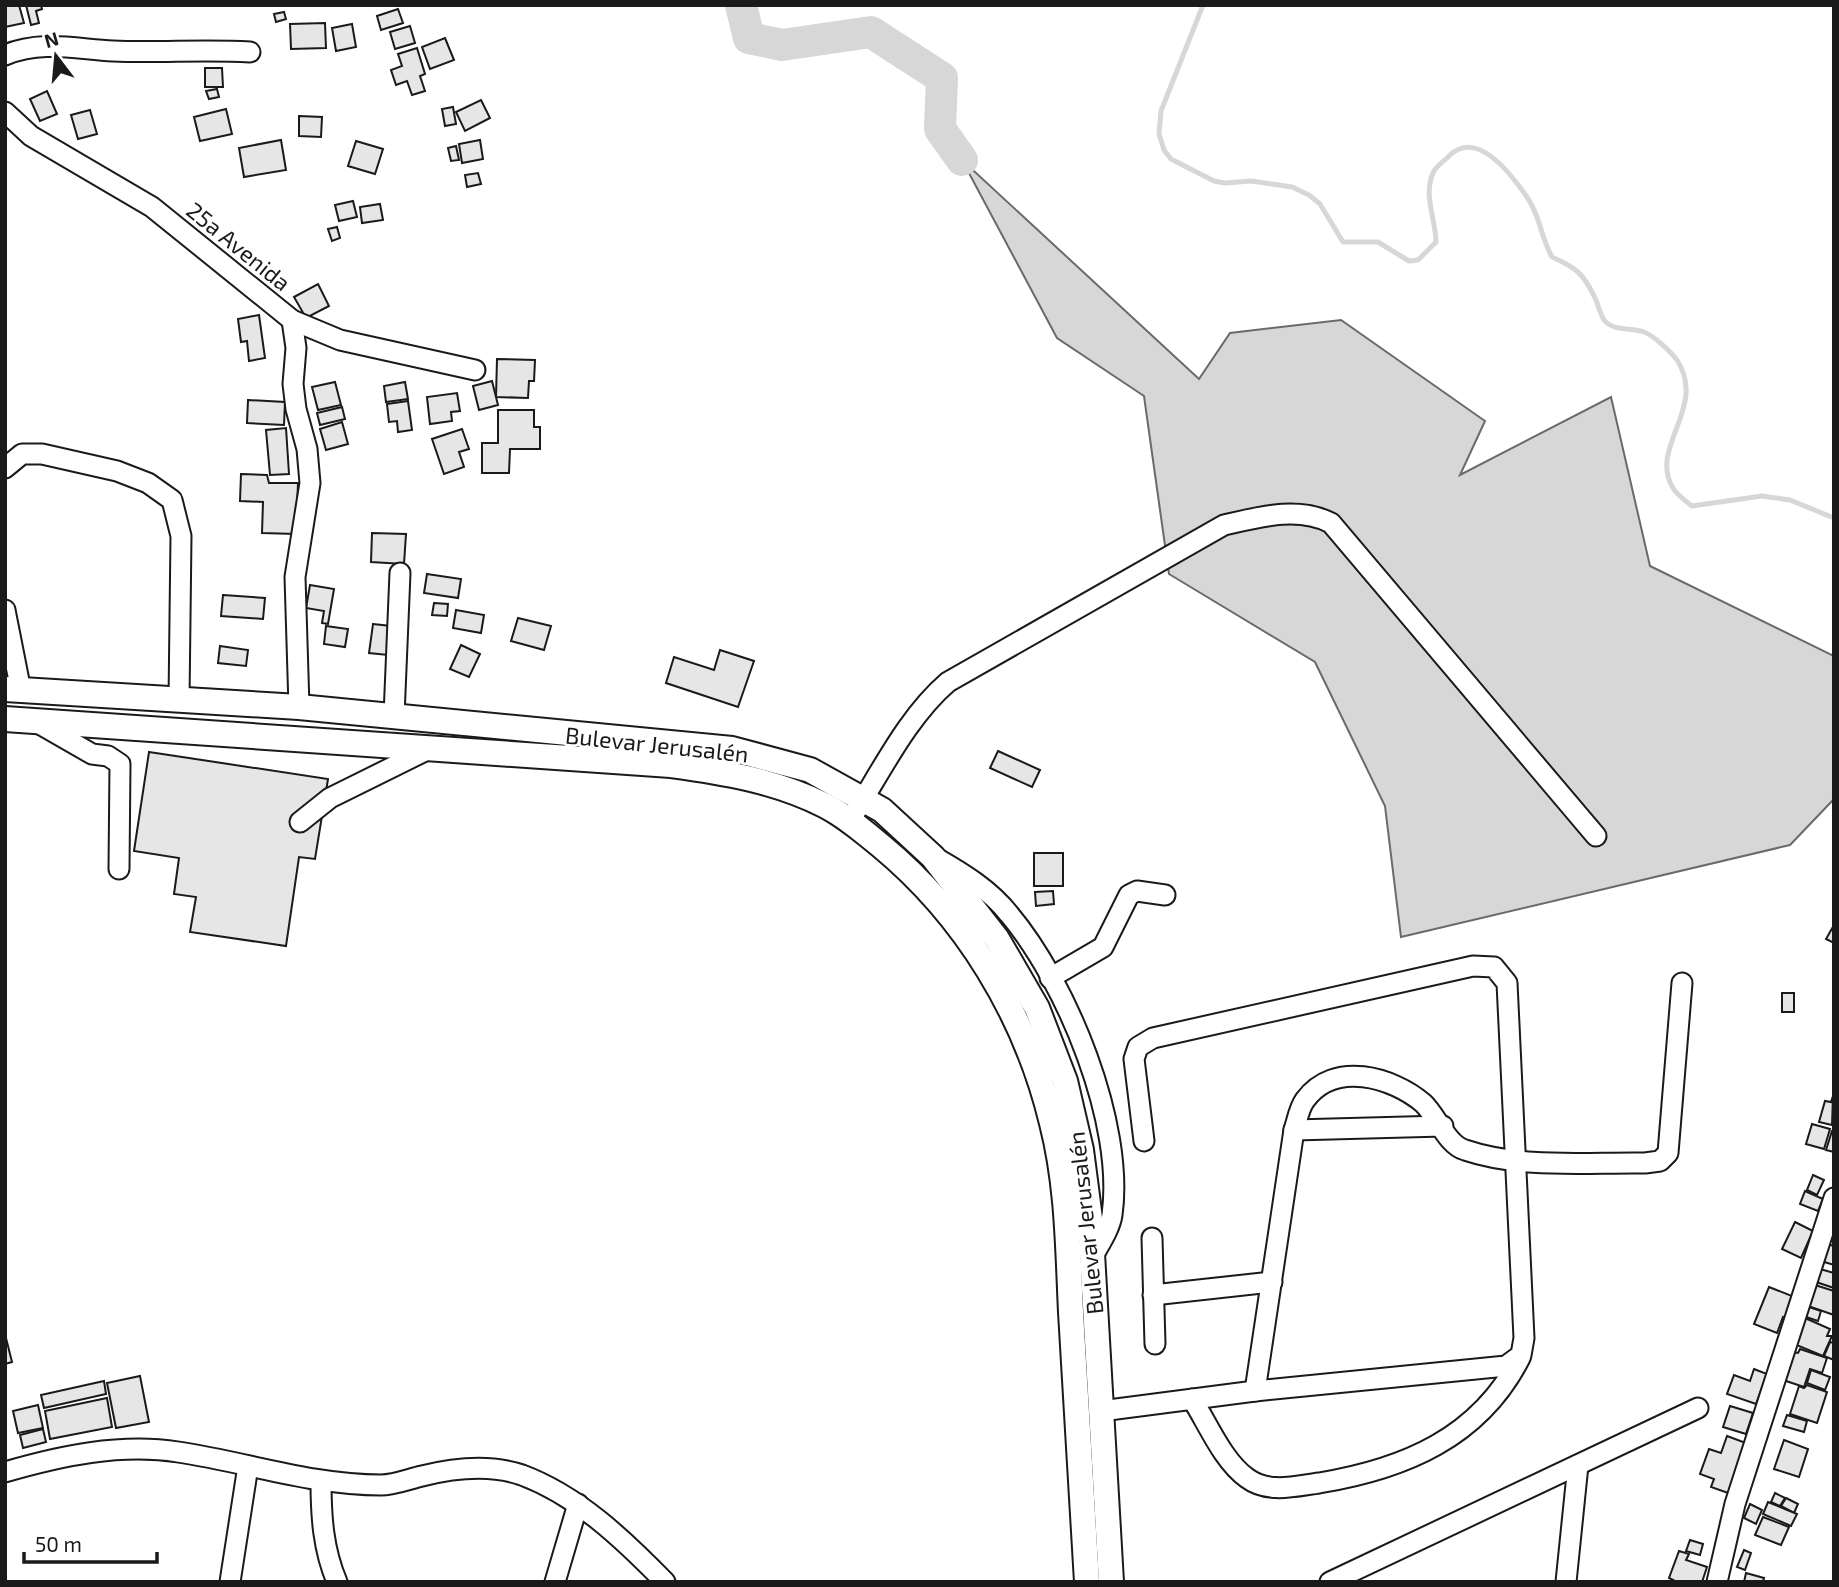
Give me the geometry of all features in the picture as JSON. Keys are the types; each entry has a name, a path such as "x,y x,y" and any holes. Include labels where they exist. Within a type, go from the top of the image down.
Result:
{"main road":[{"name":"Bulevar Jerusalén","path":"13,690 299,707 732,749 810,770 882,810 933,857 1019,973 1053,1044 1081,1150 1092,1259 1111,1582"},
{"name":"Bulevar Jerusalén","path":"5,719 671,765 731,773 804,796 826,806 913,873 972,946 1013,1014 1041,1084 1059,1156 1066,1221 1087,1582"}],"street":[{"path":"5,55 26,47 60,45 112,51 202,48 250,52"},
{"name":"25a Avenida","path":"5,112 31,136 152,207 292,320 296,348 293,384 296,409 307,449 310,483 295,577 299,707"},
{"path":"292,320 340,340 475,370"},
{"path":"5,468 22,454 42,454 117,471 148,483 172,500 181,536 179,700"},
{"path":"849,822 934,694 948,682 1224,525 1266,515 1309,514 1331,523 1596,836"},
{"path":"394,716 400,573"},
{"path":"5,610 13,690"},
{"path":"34,721 92,754 108,756 120,764 119,869"},
{"path":"300,822 330,799 432,748"},
{"path":"933,857 971,877 1009,913 1050,978 1081,1039 1102,1105 1112,1148 1112,1218 1092,1259"},
{"path":"1050,978 1103,947 1129,895 1137,891 1165,895"},
{"path":"1144,1141 1134,1059 1138,1047 1153,1038 1473,966 1494,967 1507,983 1524,1338 1521,1355 1504,1390 1426,1453 1370,1474 1279,1489 1248,1480 1233,1465 1192,1399"},
{"path":"1255,1391 1294,1130 1305,1100 1327,1081 1351,1076 1375,1077 1400,1086 1425,1105 1460,1149 1514,1160 1645,1163 1660,1161 1668,1153 1682,983"},
{"path":"1294,1130 1443,1126"},
{"path":"1717,1582 1735,1504 1834,1198"},
{"path":"1152,1238 1155,1344"},
{"path":"1153,1295 1272,1282"},
{"path":"1101,1411 1255,1391 1506,1366 1521,1355"},
{"path":"1330,1582 1698,1408"},
{"path":"5,1472 59,1456 114,1450 175,1451 321,1481 384,1485 436,1473 483,1467 520,1474 578,1504 633,1550 665,1582"},
{"path":"1566,1582 1578,1465"},
{"path":"230,1582 248,1466"},
{"path":"321,1481 321,1519 330,1564 337,1582"},
{"path":"555,1582 578,1504"}],"shaded area":[{"path":"962,160 1199,379 1230,333 1341,320 1485,421 1460,475 1611,397 1650,566 1834,656 1834,799 1790,845 1401,937 1385,806 1315,662 1169,574 1144,396 1057,338"}],"building":[{"path":"5,5 19,5 24,23 5,27"},
{"path":"26,5 41,5 42,9 36,11 39,23 31,25"},
{"path":"398,9 403,23 381,30 377,16"},
{"path":"284,12 286,19 276,22 274,14"},
{"path":"325,23 326,48 291,49 290,24"},
{"path":"352,24 356,47 336,51 332,28"},
{"path":"410,26 415,43 395,49 390,32"},
{"path":"445,38 454,60 430,69 422,47"},
{"path":"417,48 425,74 420,76 425,91 412,95 407,81 396,85 391,70 402,66 398,54"},
{"path":"205,68 222,68 223,87 205,87"},
{"path":"217,89 219,97 209,99 206,91"},
{"path":"47,91 57,114 40,121 30,99"},
{"path":"481,100 490,118 465,131 456,112"},
{"path":"453,107 456,124 445,126 442,109"},
{"path":"226,109 232,134 200,141 194,117"},
{"path":"90,110 97,134 78,139 71,115"},
{"path":"299,116 322,117 321,137 299,136"},
{"path":"281,140 286,170 244,177 239,148"},
{"path":"480,140 483,159 462,163 459,144"},
{"path":"356,141 383,149 375,174 348,166"},
{"path":"456,146 459,160 451,161 448,148"},
{"path":"478,173 481,184 467,187 465,175"},
{"path":"353,201 357,217 339,221 335,205"},
{"path":"380,204 383,220 362,223 360,207"},
{"path":"337,227 340,238 332,241 328,229"},
{"path":"318,284 329,306 306,318 294,297"},
{"path":"259,315 265,358 249,361 247,341 241,342 238,319"},
{"path":"497,359 535,360 534,381 529,381 528,398 496,397"},
{"path":"492,381 498,405 479,410 473,386"},
{"path":"335,382 341,405 318,410 312,387"},
{"path":"405,382 408,399 386,402 384,386"},
{"path":"457,393 460,411 451,412 452,421 430,424 427,397"},
{"path":"248,400 285,402 284,425 247,423"},
{"path":"408,401 412,430 398,432 397,421 389,422 387,404"},
{"path":"342,407 345,419 320,425 317,413"},
{"path":"498,410 534,410 534,427 540,427 540,449 510,449 509,473 482,473 482,443 498,443"},
{"path":"342,422 348,444 326,450 320,429"},
{"path":"286,428 289,474 270,475 266,430"},
{"path":"462,429 469,449 459,452 464,467 444,474 432,439"},
{"path":"241,474 267,475 269,483 298,483 296,534 262,533 263,502 240,501"},
{"path":"372,533 406,534 404,564 371,562"},
{"path":"427,574 461,579 458,598 424,593"},
{"path":"310,585 334,589 328,624 322,623 324,611 306,608"},
{"path":"223,595 265,598 263,619 221,616"},
{"path":"434,603 448,604 447,616 432,615"},
{"path":"456,610 484,615 481,633 453,628"},
{"path":"518,618 551,626 544,650 511,641"},
{"path":"373,624 391,626 388,655 369,653"},
{"path":"326,626 348,629 345,647 324,644"},
{"path":"461,645 480,654 469,677 450,669"},
{"path":"220,646 248,650 246,666 218,663"},
{"path":"720,650 754,661 738,707 666,683 674,657 714,670"},
{"path":"998,751 1040,770 1032,787 990,768"},
{"path":"149,752 328,779 315,859 299,857 286,946 190,932 196,897 174,894 179,858 134,851"},
{"path":"1034,853 1063,853 1063,886 1034,886"},
{"path":"1053,891 1054,904 1036,906 1035,892"},
{"path":"1834,925 1834,943 1826,939"},
{"path":"1782,993 1794,993 1794,1012 1782,1012"},
{"path":"1833,1096 1832,1125 1819,1122 1825,1101 1831,1102"},
{"path":"1812,1124 1830,1129 1824,1149 1806,1144"},
{"path":"1834,1131 1834,1152 1826,1150"},
{"path":"1813,1175 1824,1180 1817,1195 1807,1190"},
{"path":"1805,1191 1823,1199 1818,1211 1800,1204"},
{"path":"1795,1222 1813,1231 1801,1258 1782,1249"},
{"path":"1827,1244 1834,1246 1834,1265 1821,1261"},
{"path":"1820,1269 1834,1273 1834,1288 1816,1282"},
{"path":"1815,1285 1834,1291 1834,1315 1808,1306"},
{"path":"1769,1287 1797,1298 1789,1320 1783,1317 1777,1333 1754,1324"},
{"path":"1806,1306 1821,1311 1818,1321 1803,1316"},
{"path":"1805,1318 1830,1329 1827,1336 1832,1336 1823,1356 1794,1344"},
{"path":"5,1334 12,1362 5,1364"},
{"path":"1830,1342 1834,1343 1834,1360 1824,1356"},
{"path":"1800,1349 1827,1358 1822,1373 1810,1369 1804,1387 1783,1380 1792,1352 1798,1353"},
{"path":"1754,1369 1767,1374 1756,1404 1727,1394 1734,1375 1750,1381"},
{"path":"1811,1370 1830,1377 1825,1390 1807,1383"},
{"path":"140,1376 149,1422 116,1428 107,1383"},
{"path":"104,1381 106,1394 44,1408 41,1395"},
{"path":"1807,1385 1827,1392 1817,1423 1790,1414 1799,1386 1804,1388"},
{"path":"107,1398 112,1427 50,1439 45,1411"},
{"path":"38,1405 43,1428 18,1433 13,1411"},
{"path":"1730,1406 1753,1413 1746,1434 1723,1427"},
{"path":"1787,1415 1807,1421 1804,1432 1783,1426"},
{"path":"43,1429 46,1442 23,1448 20,1435"},
{"path":"1727,1436 1746,1443 1728,1493 1711,1487 1714,1479 1700,1474 1709,1449 1721,1453"},
{"path":"1784,1440 1808,1449 1799,1477 1774,1469"},
{"path":"1775,1493 1785,1498 1780,1506 1771,1502"},
{"path":"1786,1498 1798,1504 1794,1513 1781,1506"},
{"path":"1768,1502 1797,1514 1791,1526 1763,1514"},
{"path":"1750,1504 1762,1510 1756,1524 1744,1518"},
{"path":"1763,1517 1789,1527 1781,1545 1755,1535"},
{"path":"1690,1540 1703,1544 1700,1555 1686,1551"},
{"path":"1744,1550 1751,1553 1745,1570 1737,1567"},
{"path":"1679,1551 1689,1554 1686,1560 1707,1567 1702,1582 1677,1582 1669,1578"},
{"path":"1746,1573 1764,1578 1763,1582 1744,1582"}],"waterway":[{"path":"741,5 749,38 782,45 871,32 942,78 940,129 962,160"},
{"path":"1203,5 1161,111 1159,134 1164,150 1171,159 1214,181 1251,181 1292,187 1320,204 1343,242 1378,242 1409,261 1418,260 1436,242 1429,190 1434,171 1459,149 1470,147 1481,150 1502,166 1520,187 1535,211 1552,257 1574,269 1583,278 1592,291 1604,320 1613,326 1648,334 1677,360 1685,378 1686,394 1667,457 1667,473 1677,493 1692,506 1762,496 1790,500 1834,518"}]}
